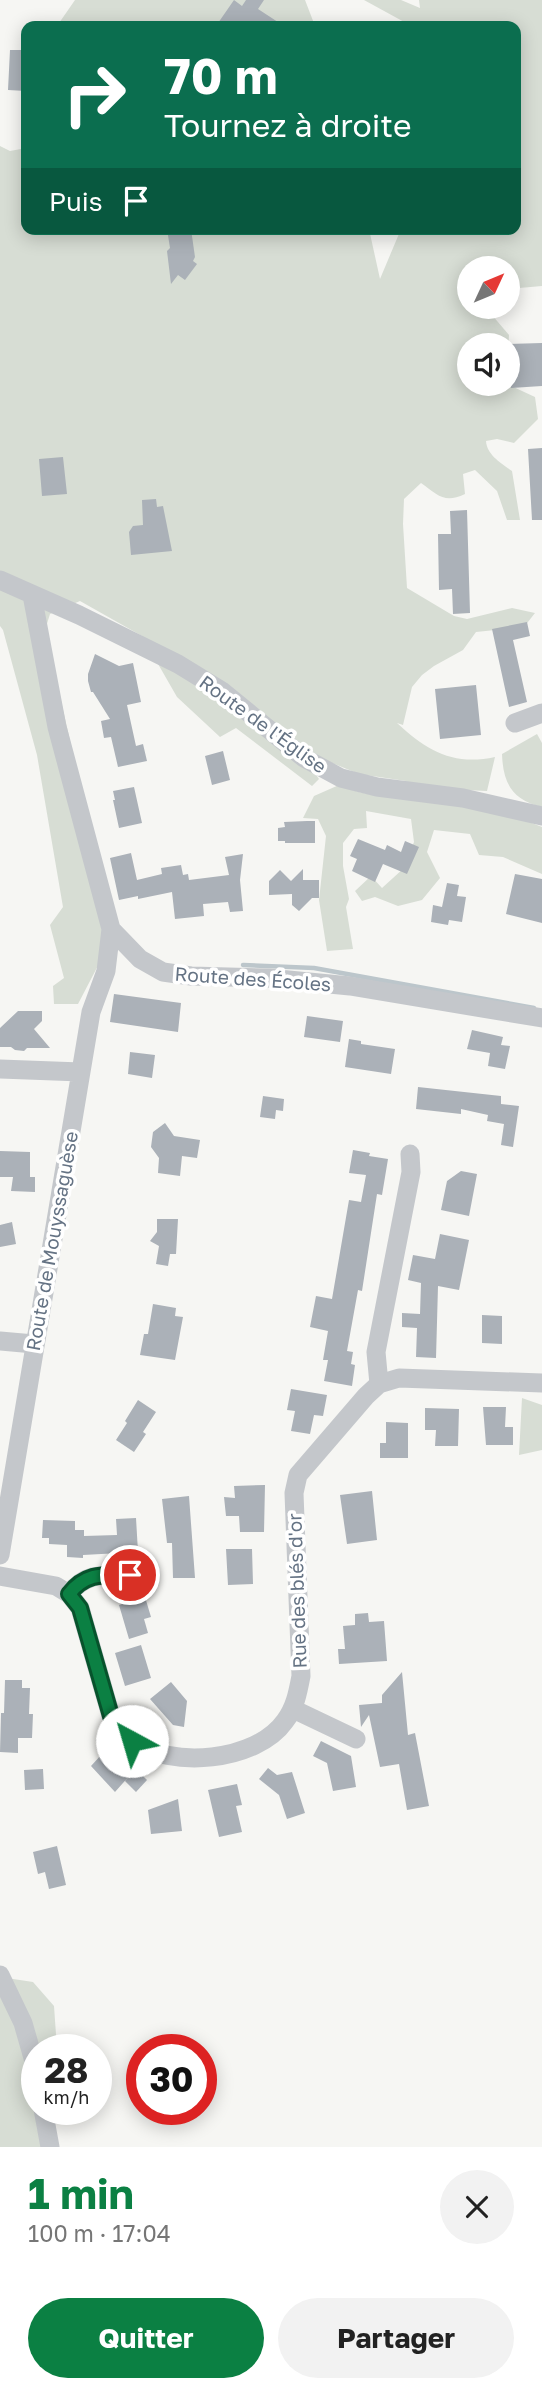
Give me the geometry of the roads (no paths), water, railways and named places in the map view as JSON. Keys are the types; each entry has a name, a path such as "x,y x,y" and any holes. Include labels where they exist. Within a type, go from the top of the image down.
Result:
{"street":[{"name":"Route de l'Église","path":"0,580 178,664 222,691 304,758 341,778 377,787 463,799 542,816"},
{"name":"Route des Écoles","path":"32,595 57,727 111,929 140,959 163,972 350,986 542,1018"},
{"path":"515,723 542,712"},
{"name":"Route de Mouyssaguèse","path":"0,1555 91,1013 106,971 111,929"},
{"path":"106,971 140,959"},
{"path":"0,1069 81,1072"},
{"path":"410,1154 411,1172 376,1352 379,1384 399,1378 542,1383"},
{"path":"0,1341 34,1344"},
{"name":"Rue des blés d'or","path":"69,1594 80,1608 111,1716 118,1728 132,1741 151,1751 197,1759 246,1751 268,1739 284,1724 293,1709 301,1676 294,1493 298,1475 359,1403 379,1384"},
{"path":"0,1576 55,1586 69,1594 77,1584 95,1575 130,1575"},
{"path":"293,1709 356,1739"},
{"path":"0,1975 26,2034"},
{"path":"46,2125 50,2147"}],"waterway":[{"path":"243,965 314,968 534,1008"}]}
